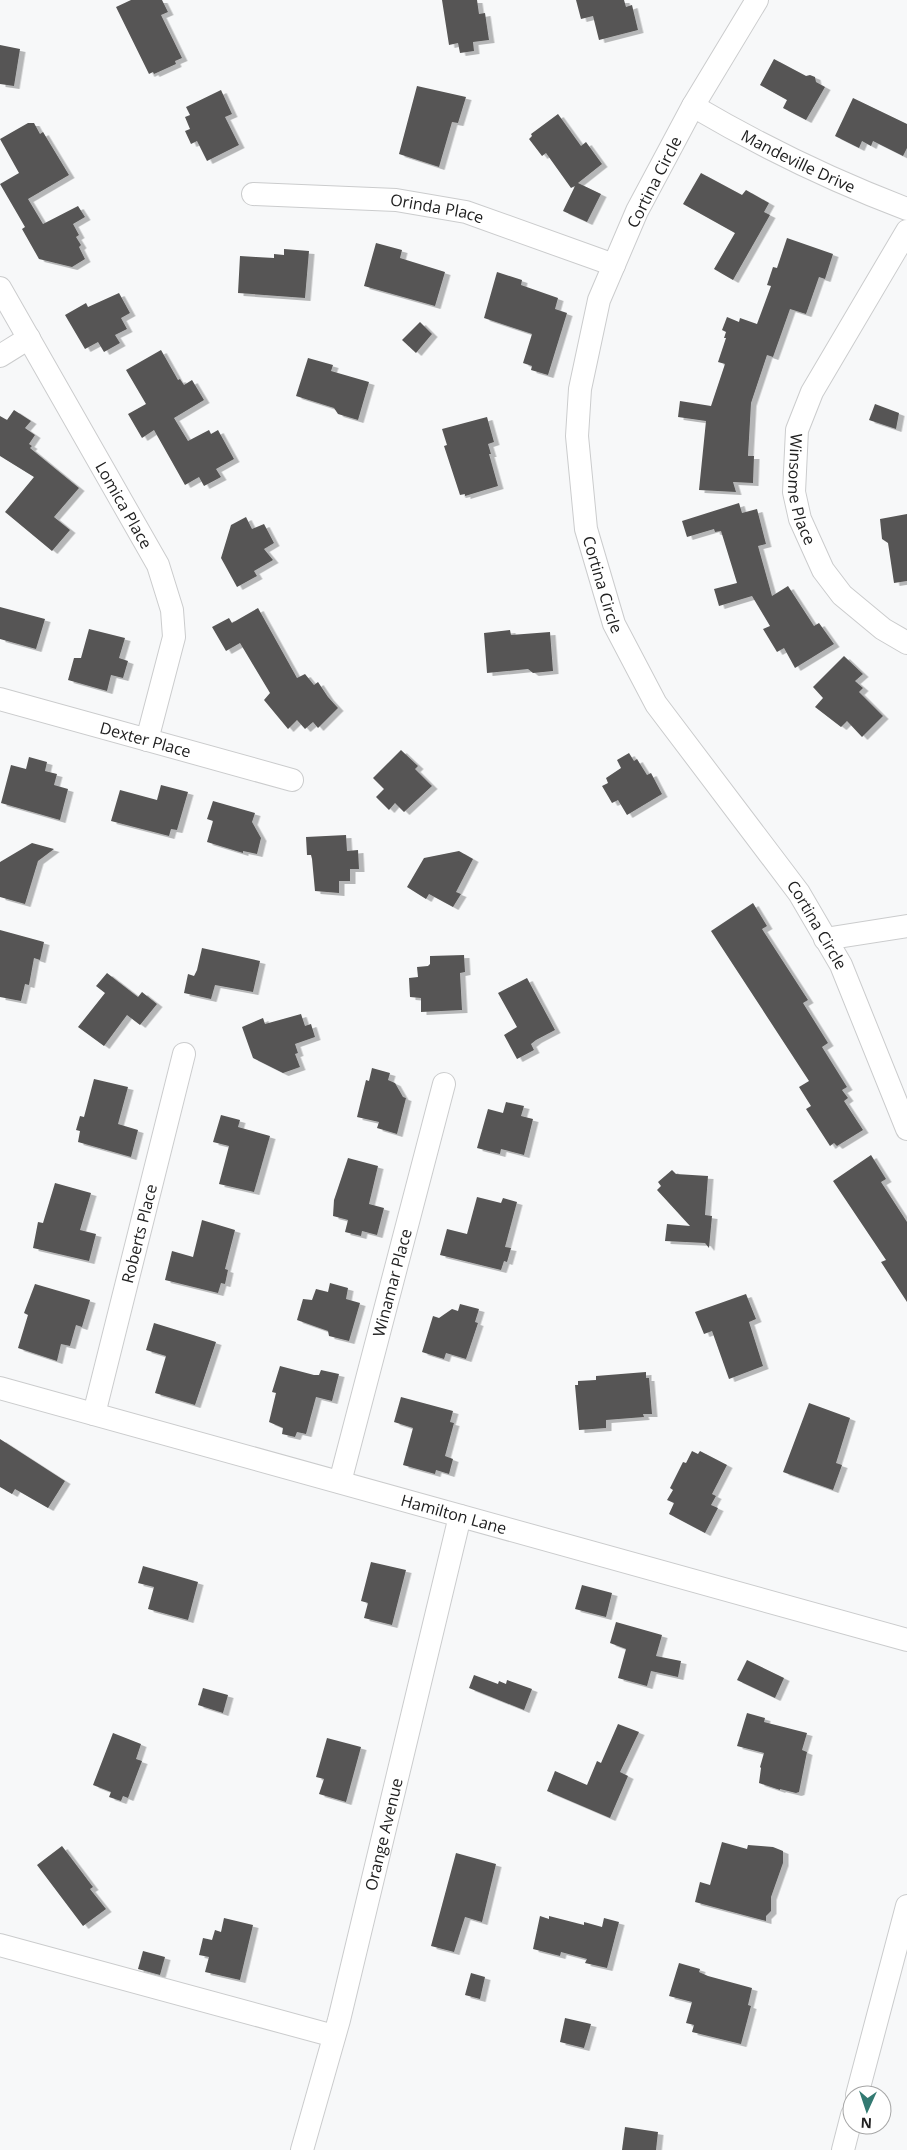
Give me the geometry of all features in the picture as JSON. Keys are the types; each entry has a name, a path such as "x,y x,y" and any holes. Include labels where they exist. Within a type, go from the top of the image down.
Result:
{"street":[{"name":"Cortina Circle","path":"757,0 693,106 637,211 599,300 580,389 578,436 586,529 614,624 656,704 799,893 841,966 907,1130"},
{"name":"Mandeville Drive","path":"693,106 748,138 867,194 907,209"},
{"name":"Orinda Place","path":"253,194 396,200 466,212 614,265"},
{"name":"Winsome Place","path":"907,231 812,392 797,430 794,492 800,519 823,570 842,595 883,629 907,644"},
{"name":"Lomica Place","path":"0,288 158,565 172,610 174,637 147,740"},
{"path":"0,356 29,338"},
{"name":"Dexter Place","path":"0,699 292,780"},
{"path":"826,939 907,926"},
{"name":"Roberts Place","path":"94,1414 184,1054"},
{"name":"Winamar Place","path":"340,1482 444,1084"},
{"name":"Hamilton Lane","path":"0,1388 907,1640"},
{"name":"Orange Avenue","path":"302,2150 334,2036 460,1516"},
{"path":"860,2085 902,1947 907,1906"},
{"path":"0,1945 334,2036"},
{"path":"843,2150 847,2135"}],"building":[{"path":"131,0 162,0 168,12 161,15 182,58 175,61 176,64 154,74 153,72 149,74 116,7"},
{"path":"442,0 477,0 479,14 485,13 489,40 473,42 474,51 460,53 458,43 449,45"},
{"path":"576,0 624,0 626,7 632,5 638,30 599,40 593,16 581,19"},
{"path":"0,45 20,49 14,86 0,84"},
{"path":"774,59 806,76 815,77 816,82 825,87 806,120 783,108 787,100 760,85"},
{"path":"417,86 466,97 458,123 452,122 439,167 399,154"},
{"path":"221,90 232,114 225,117 239,145 207,161 197,141 191,144 185,131 190,129 185,117 190,115 186,107"},
{"path":"853,98 907,124 907,148 903,156 873,141 871,146 862,141 859,148 835,136"},
{"path":"558,114 581,146 586,142 602,164 578,183 601,194 587,222 563,211 575,186 571,188 546,153 542,156 529,139 532,136 531,134"},
{"path":"28,123 34,123 40,134 43,132 69,175 28,199 43,224 78,206 85,217 73,224 79,235 76,237 81,245 79,247 85,259 72,267 39,259 22,229 25,227 0,184 19,173 0,139"},
{"path":"701,173 742,195 746,190 769,203 764,212 770,215 733,280 714,269 735,233 683,204"},
{"path":"787,238 833,254 825,279 819,277 806,314 790,309 773,357 767,355 751,403 748,456 754,456 753,483 733,482 736,492 699,490 706,421 678,417 680,401 711,406 725,364 718,362 726,338 724,338 726,332 722,330 727,317 739,322 740,318 757,324 771,286 767,285 773,267 777,268"},
{"path":"376,243 402,250 400,258 445,272 435,306 364,286"},
{"path":"284,249 309,251 305,298 238,293 240,256 274,258 274,254 284,255"},
{"path":"497,272 522,280 521,285 558,298 555,309 567,313 548,375 531,370 532,366 523,363 532,334 484,318"},
{"path":"119,293 130,313 121,318 127,329 115,335 120,343 104,352 98,342 85,349 65,315 86,303 88,307"},
{"path":"420,322 432,334 416,353 402,340"},
{"path":"161,350 178,380 180,379 184,385 192,380 204,400 174,418 188,441 209,430 211,434 218,430 234,459 216,469 221,477 204,486 199,477 185,485 154,430 142,438 128,414 146,404 126,370"},
{"path":"308,358 333,365 331,371 369,382 358,420 338,414 334,408 296,396"},
{"path":"875,404 899,413 896,429 869,420"},
{"path":"14,410 31,421 25,428 35,435 29,444 32,446 30,448 79,488 54,517 70,530 52,551 5,512 34,477 0,456 0,416 7,420"},
{"path":"487,417 494,442 488,444 491,454 489,454 498,486 465,496 465,494 460,495 444,446 447,445 442,429"},
{"path":"739,503 742,513 757,509 766,544 758,546 772,596 788,586 814,626 819,623 834,644 795,668 784,648 777,652 763,629 770,626 752,596 719,606 714,589 737,583 721,531 715,532 714,529 687,537 682,521"},
{"path":"907,514 907,581 894,583 888,543 882,539 880,519"},
{"path":"246,517 252,529 264,524 274,543 264,549 273,560 254,571 257,576 237,587 221,558 231,525"},
{"path":"0,607 45,619 36,649 0,639"},
{"path":"258,608 297,678 305,674 314,685 318,682 338,708 318,728 313,722 305,729 297,720 288,729 264,700 270,693 240,643 226,651 212,627 229,618 232,623"},
{"path":"89,629 125,638 119,658 128,661 123,678 111,675 107,691 68,680 74,658 81,658"},
{"path":"510,630 511,635 550,632 553,671 533,673 528,669 487,673 484,633"},
{"path":"844,656 863,674 855,681 863,688 859,692 883,716 862,737 847,721 841,727 815,707 823,698 813,687"},
{"path":"401,750 418,766 415,769 432,786 404,812 395,803 389,810 376,797 384,789 373,778"},
{"path":"629,753 634,761 637,759 647,775 651,773 662,794 627,815 618,800 612,803 602,786 608,783 606,778 621,768 617,760"},
{"path":"29,757 47,762 45,771 57,774 54,785 68,789 60,820 1,803 11,765 26,769"},
{"path":"161,785 188,792 177,830 171,829 169,836 111,821 120,790 157,800"},
{"path":"213,801 255,813 252,822 261,838 257,854 243,851 243,853 207,842 213,821 207,819"},
{"path":"346,835 347,851 358,850 359,869 350,869 350,881 339,881 339,893 315,891 312,859 311,855 307,855 306,837"},
{"path":"32,843 54,849 38,861 25,904 0,897 0,862"},
{"path":"459,851 473,859 456,892 461,894 453,907 429,894 426,899 407,887 424,858"},
{"path":"753,903 767,926 762,929 808,1000 803,1003 828,1043 822,1047 847,1087 842,1090 848,1098 844,1101 863,1130 837,1146 834,1143 830,1146 806,1109 811,1106 799,1087 809,1081 711,931"},
{"path":"0,930 44,942 40,960 34,958 29,985 25,984 21,1001 0,997"},
{"path":"202,948 260,961 253,992 215,985 211,999 184,993 188,974 194,976 197,970"},
{"path":"464,955 465,972 460,973 462,1010 421,1012 421,998 410,997 409,978 418,977 417,967 428,966 430,964 430,956"},
{"path":"107,973 138,997 142,992 157,1004 140,1025 127,1015 104,1046 78,1027 105,993 96,986"},
{"path":"527,978 555,1030 536,1040 531,1044 534,1050 517,1059 504,1035 517,1027 498,993"},
{"path":"301,1014 305,1026 311,1024 315,1037 295,1044 298,1053 295,1054 300,1067 283,1073 253,1058 242,1027 263,1018 265,1024"},
{"path":"372,1068 390,1073 388,1080 395,1083 403,1097 406,1098 397,1134 377,1128 379,1122 357,1117 366,1080 369,1081"},
{"path":"94,1079 128,1087 118,1124 138,1130 131,1157 78,1142 80,1131 76,1130 80,1116 84,1117"},
{"path":"506,1102 524,1106 521,1116 533,1119 524,1155 501,1149 500,1154 477,1148 488,1109 503,1113"},
{"path":"221,1115 240,1120 238,1127 270,1136 254,1192 219,1184 229,1146 213,1142"},
{"path":"871,1155 886,1179 881,1182 907,1222 907,1302 881,1262 886,1260 833,1181"},
{"path":"348,1158 378,1166 369,1204 384,1208 377,1235 362,1231 361,1236 345,1232 348,1220 333,1216 334,1200"},
{"path":"672,1170 676,1174 708,1176 705,1215 712,1216 709,1248 705,1243 665,1241 667,1224 690,1226 657,1190 661,1186 658,1182"},
{"path":"55,1183 91,1193 80,1230 96,1234 89,1261 33,1248 38,1222 43,1223"},
{"path":"477,1197 501,1203 503,1198 517,1202 505,1247 511,1248 507,1262 504,1261 501,1270 440,1255 447,1229 467,1234"},
{"path":"202,1220 235,1230 225,1269 228,1270 225,1284 221,1283 218,1293 165,1280 172,1251 193,1257"},
{"path":"330,1283 348,1288 346,1299 360,1303 349,1341 329,1336 328,1331 297,1320 303,1299 312,1300 316,1289 328,1292"},
{"path":"35,1284 90,1300 82,1327 76,1325 70,1346 61,1344 57,1361 18,1348 28,1315 24,1313"},
{"path":"746,1294 756,1319 749,1322 763,1366 729,1379 712,1331 704,1334 695,1312"},
{"path":"460,1304 479,1309 475,1322 478,1323 466,1359 446,1353 444,1359 422,1352 433,1316 439,1318 452,1309 458,1311"},
{"path":"154,1323 216,1342 195,1405 155,1393 166,1356 146,1350"},
{"path":"280,1366 314,1375 319,1375 321,1370 339,1374 332,1401 316,1397 306,1434 297,1432 295,1437 282,1434 283,1428 269,1422 276,1393 272,1392"},
{"path":"646,1372 646,1378 649,1378 652,1414 643,1414 644,1417 606,1420 606,1428 579,1430 575,1385 578,1385 578,1381 596,1380 596,1376"},
{"path":"401,1397 453,1411 450,1422 454,1423 445,1456 453,1459 449,1474 436,1470 435,1474 403,1465 413,1428 394,1422"},
{"path":"809,1403 850,1418 836,1463 842,1465 833,1490 783,1472"},
{"path":"0,1439 65,1481 48,1508 15,1489 12,1494 0,1487"},
{"path":"692,1451 698,1454 700,1451 727,1465 712,1494 716,1496 711,1505 718,1508 705,1533 669,1514 674,1503 667,1500 673,1490 670,1488 683,1462 686,1463"},
{"path":"371,1562 406,1570 392,1625 364,1618 368,1603 361,1601"},
{"path":"143,1566 198,1582 188,1620 148,1609 154,1587 138,1583"},
{"path":"582,1585 612,1593 606,1617 575,1609"},
{"path":"616,1622 662,1635 656,1656 681,1661 678,1677 651,1671 647,1686 618,1678 626,1649 610,1643"},
{"path":"747,1660 784,1678 775,1698 737,1680"},
{"path":"474,1675 498,1684 499,1681 506,1684 507,1680 532,1689 524,1710 469,1688"},
{"path":"203,1688 228,1695 223,1713 198,1705"},
{"path":"747,1713 765,1718 764,1722 807,1733 802,1750 807,1752 799,1792 780,1790 759,1783 760,1767 764,1753 737,1746"},
{"path":"618,1724 639,1732 620,1772 628,1776 610,1818 547,1791 555,1771 587,1785 597,1761 601,1763"},
{"path":"113,1733 141,1744 136,1759 142,1761 128,1798 123,1796 121,1801 109,1797 111,1792 93,1785"},
{"path":"327,1738 361,1747 346,1802 319,1794 324,1779 316,1777"},
{"path":"722,1842 747,1849 748,1845 773,1847 783,1851 783,1863 771,1897 771,1911 766,1916 766,1921 695,1902 700,1882 710,1885"},
{"path":"62,1846 93,1887 90,1889 106,1909 83,1926 37,1865"},
{"path":"456,1853 496,1864 482,1922 465,1917 454,1952 431,1946"},
{"path":"540,1916 549,1919 549,1916 584,1925 584,1922 602,1927 604,1918 619,1922 607,1968 585,1963 587,1959 561,1952 560,1956 533,1949"},
{"path":"224,1918 253,1925 240,1980 205,1972 209,1957 199,1955 203,1938 212,1940 215,1930 221,1932"},
{"path":"143,1951 165,1957 160,1975 138,1969"},
{"path":"679,1963 700,1969 699,1972 708,1976 752,1988 748,2005 751,2006 741,2044 692,2032 694,2025 686,2023 692,2002 669,1996"},
{"path":"471,1973 485,1977 480,1999 465,1995"},
{"path":"565,2018 591,2024 584,2048 560,2042"},
{"path":"625,2127 658,2132 656,2150 622,2150"}]}
